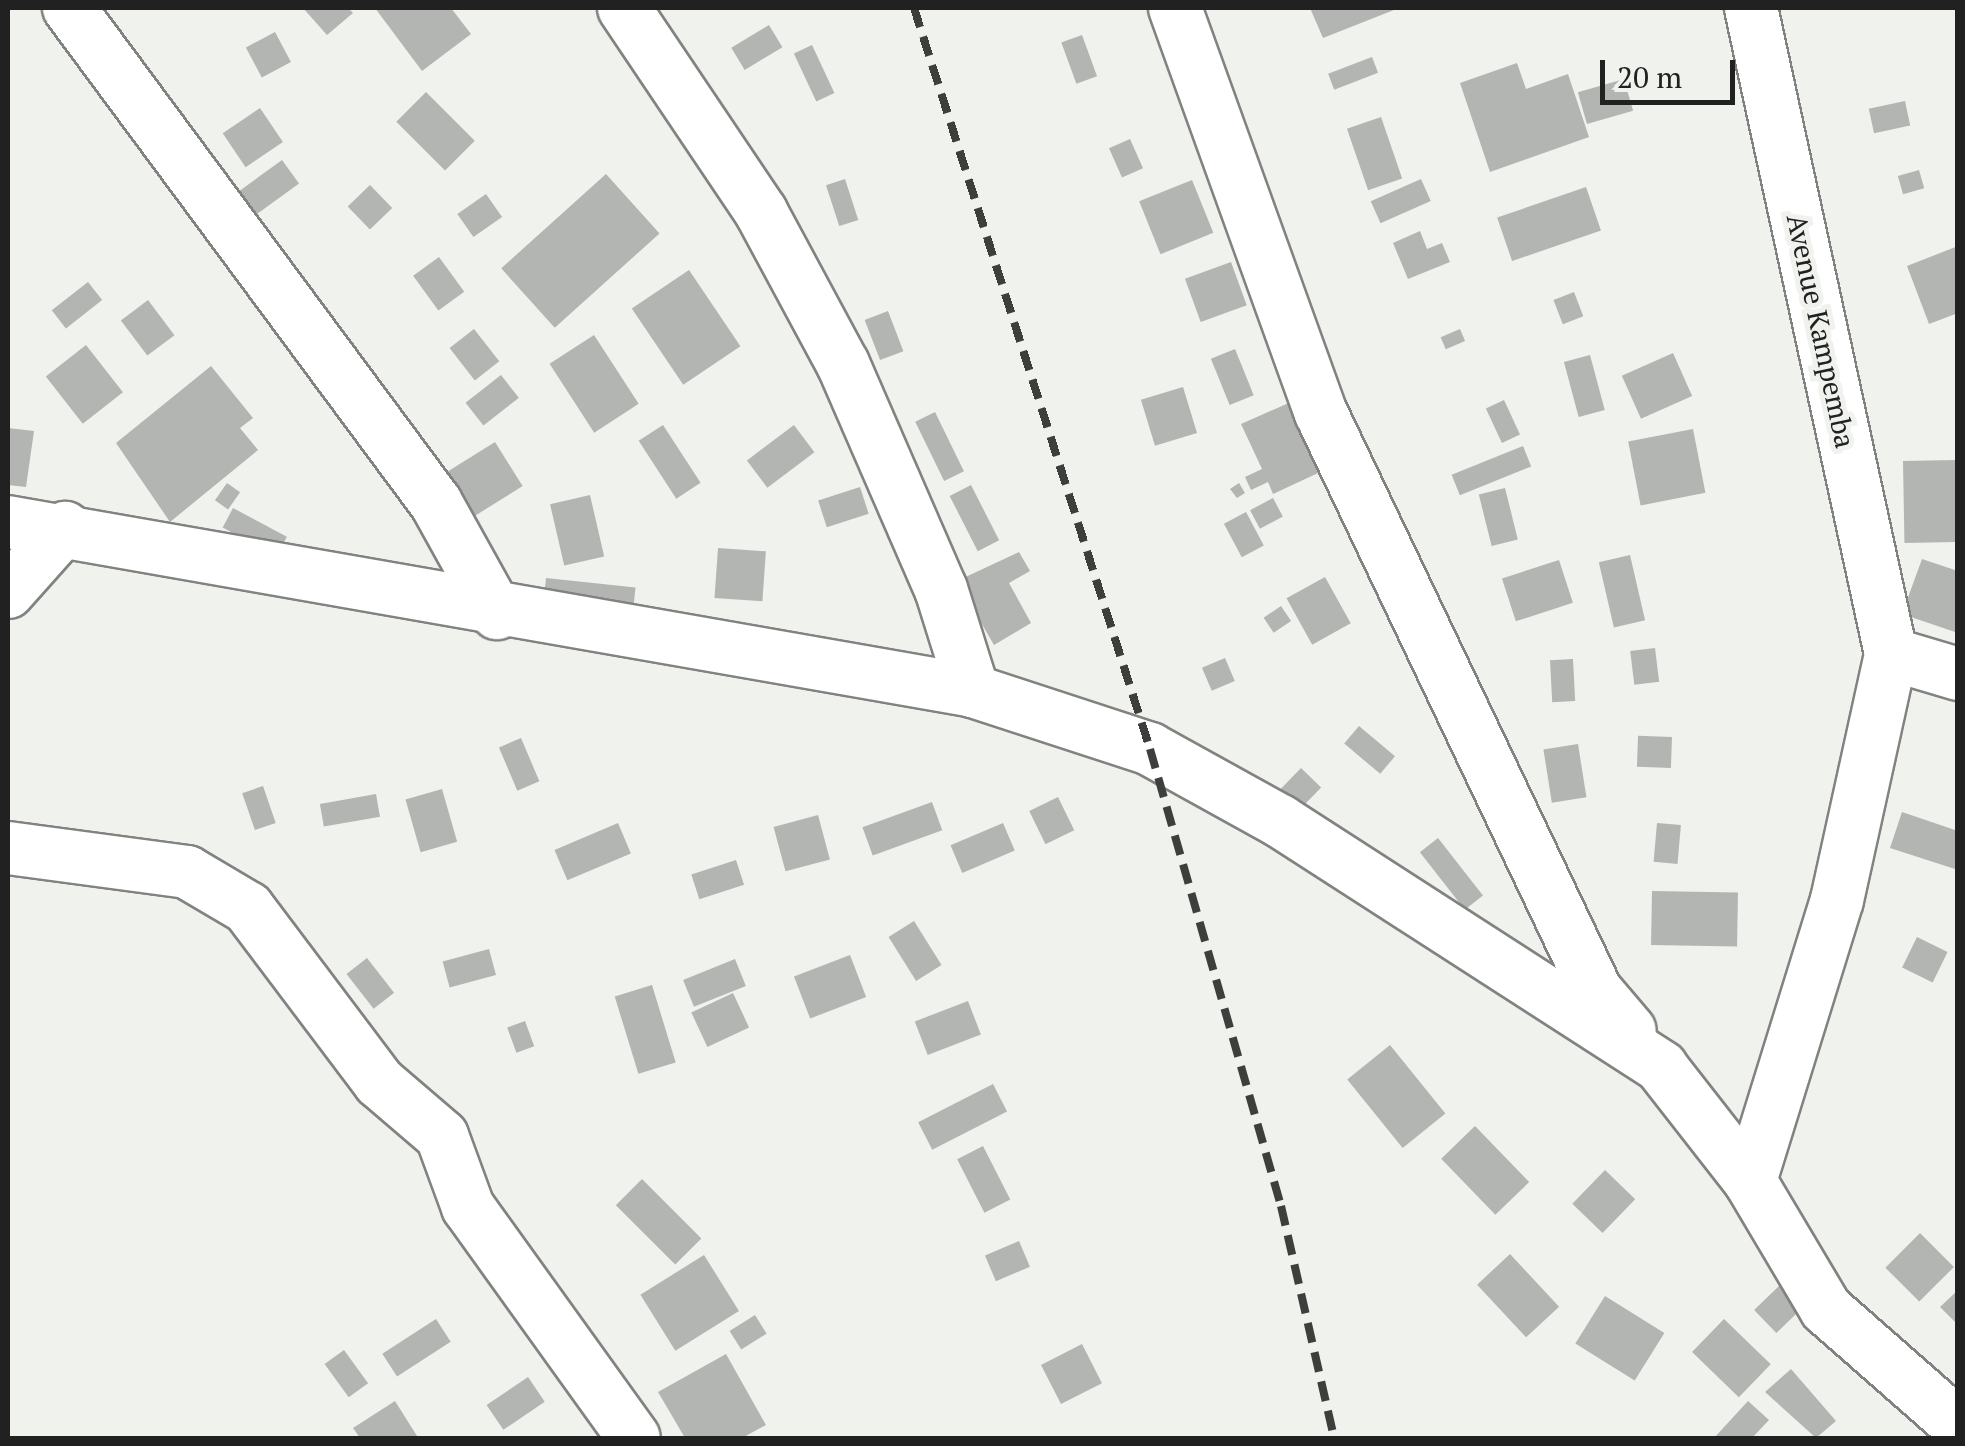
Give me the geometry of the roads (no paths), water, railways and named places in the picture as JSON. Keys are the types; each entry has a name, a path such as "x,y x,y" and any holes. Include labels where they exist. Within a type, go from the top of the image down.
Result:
{"street":[{"path":"69,8 436,503 497,613"},
{"path":"624,8 760,212 844,364 941,589 973,691"},
{"path":"1175,8 1322,412 1596,991 1750,1182 1826,1308 1958,1425"},
{"name":"Avenue Kampemba","path":"1751,8 1891,654"},
{"path":"8,522 65,528 497,613 973,691 1150,749 1280,821 1661,1067"},
{"path":"8,592 65,528"},
{"path":"1750,1182 1837,900 1891,654 1958,674"},
{"path":"8,848 187,872 248,908 380,1082 442,1136 468,1207 634,1438"}],"railway":[{"path":"914,8 1150,749 1281,1206 1334,1438"}]}
